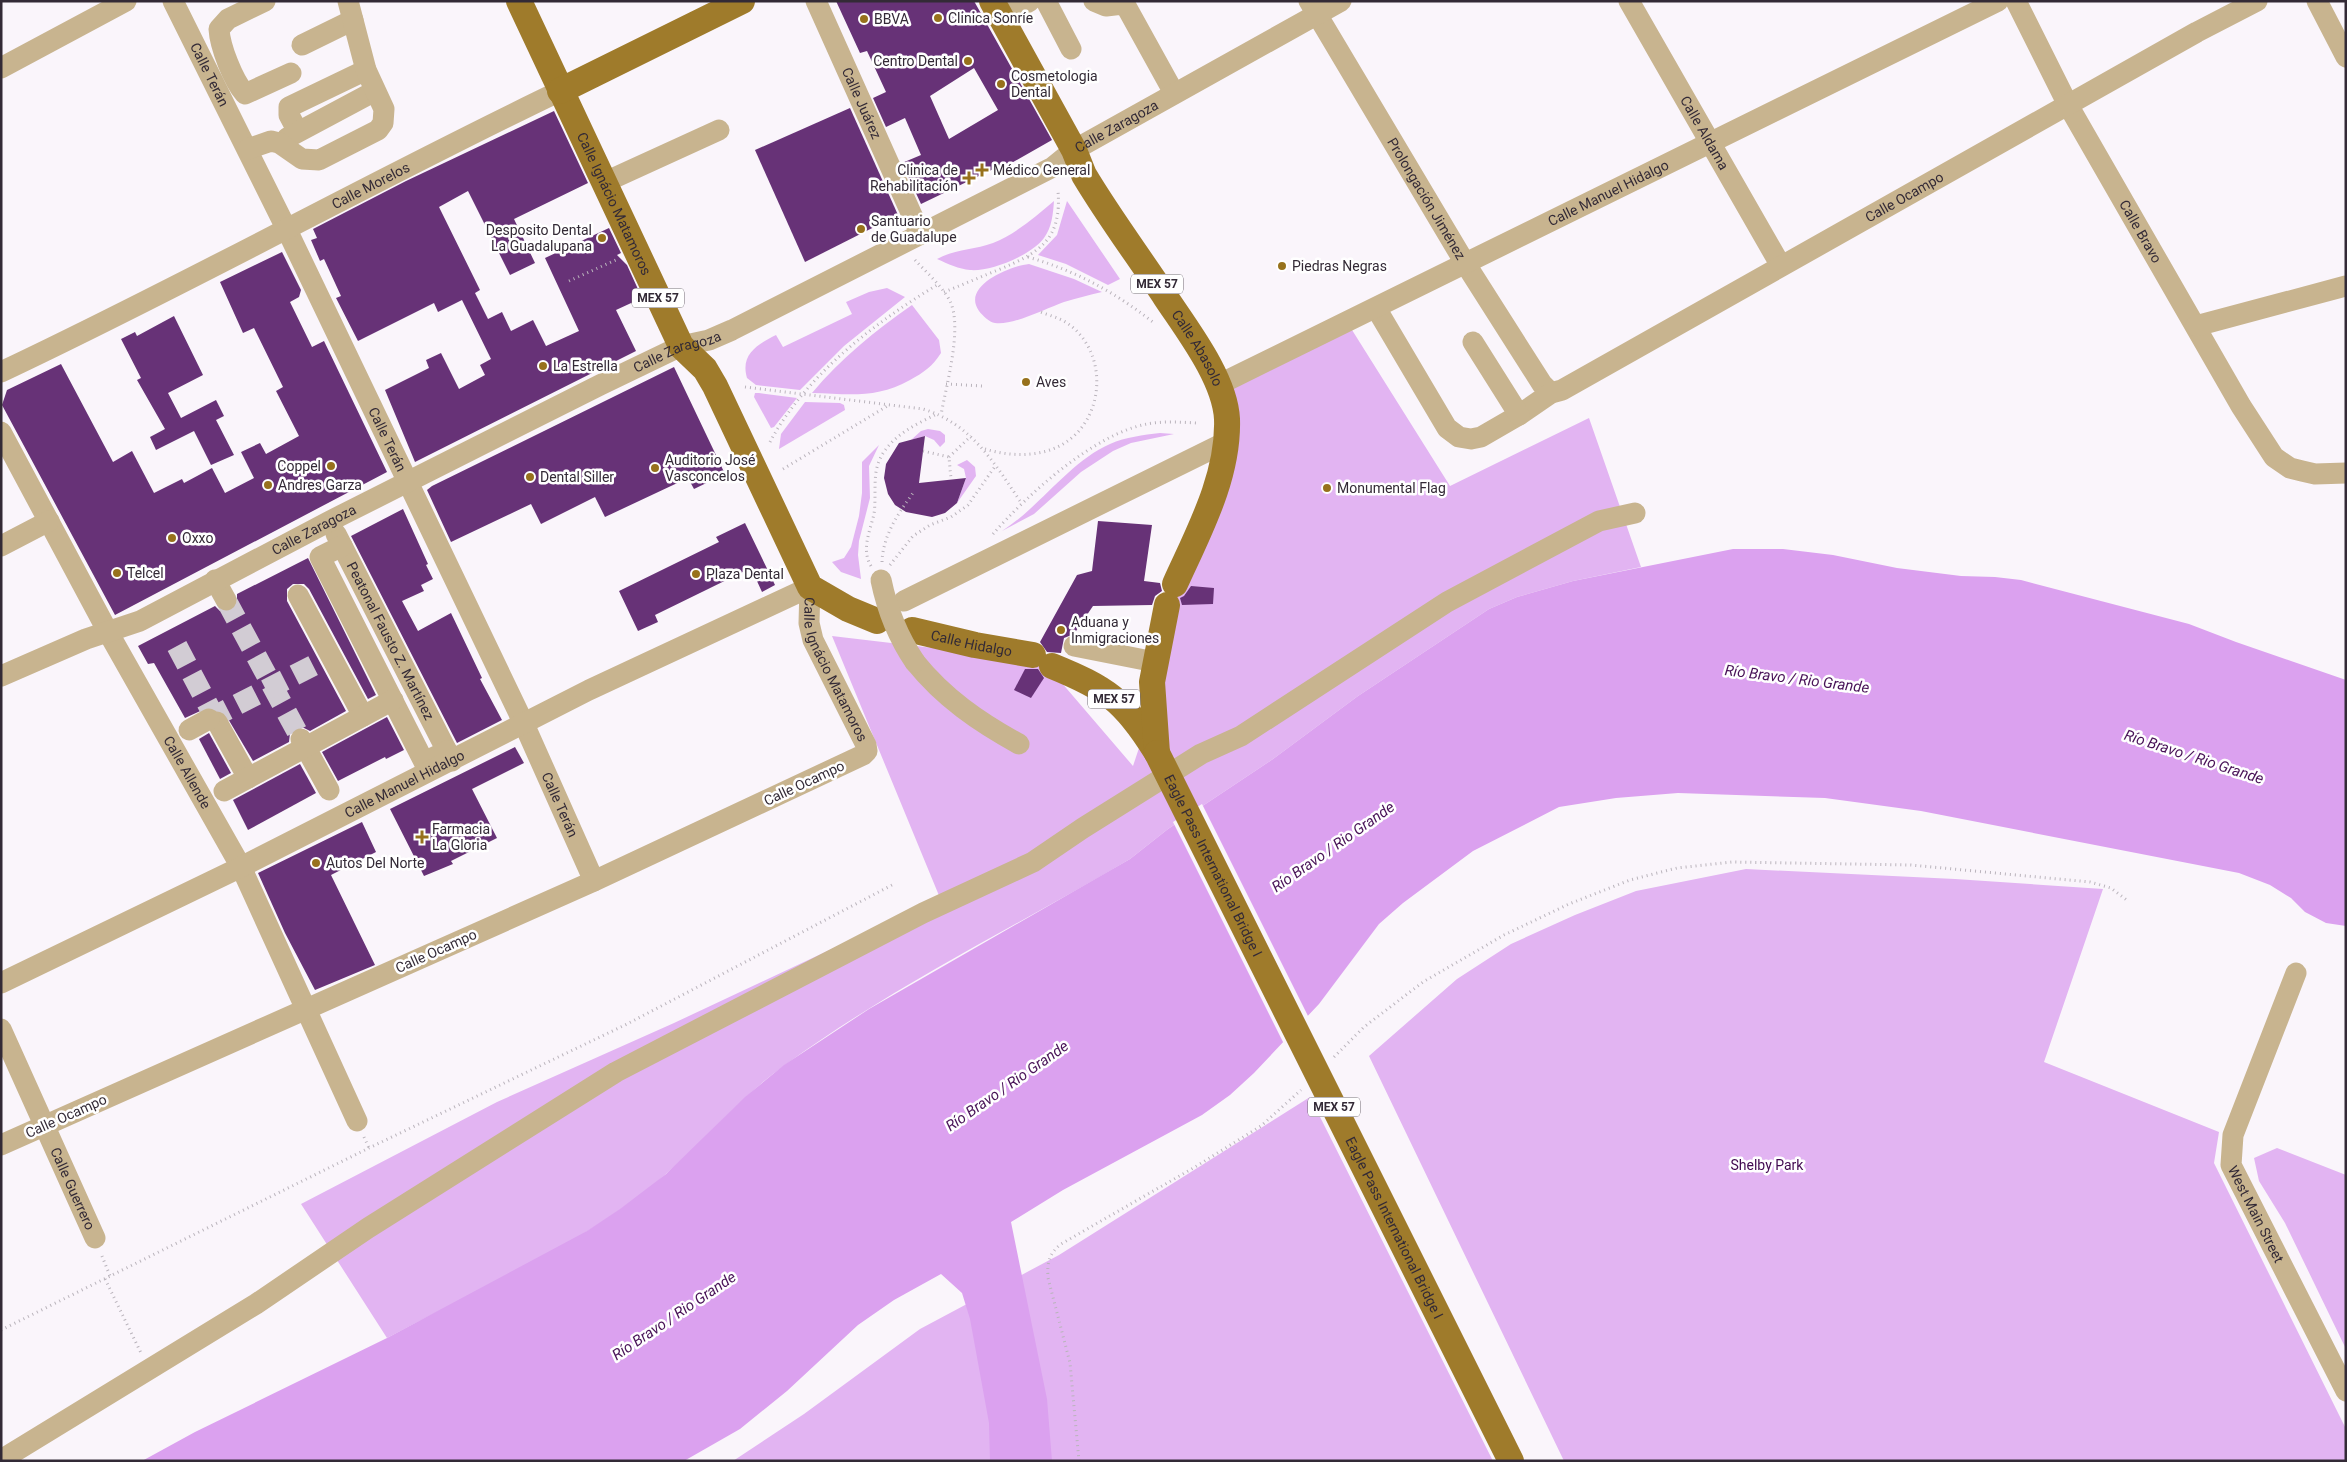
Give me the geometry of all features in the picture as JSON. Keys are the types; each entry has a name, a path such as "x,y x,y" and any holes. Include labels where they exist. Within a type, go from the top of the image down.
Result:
{"main road":[{"name":"Calle Ignácio Matamoros","path":"519,1 603,184 681,346 702,364 715,386 810,587 832,601 874,618"},
{"name":"Calle Morelos","path":"560,91 742,1"},
{"name":"Calle Abasolo","path":"997,10 1074,150 1084,175 1183,324 1218,385 1226,408 1226,442 1213,495 1171,595 1155,662 1152,703 1157,753"},
{"name":"Calle Hidalgo","path":"912,630 1042,661 1085,680 1109,694 1127,710 1157,753"},
{"name":"Eagle Pass International Bridge I","path":"1157,753 1511,1461"}],"street":[{"path":"1,68 126,1"},
{"name":"Calle Terán","path":"173,1 248,149 524,724 594,881"},
{"path":"265,1 228,19 219,29 220,40 240,88 245,94 291,73"},
{"name":"Calle Juárez","path":"816,1 920,233"},
{"path":"997,10 1030,1"},
{"path":"1046,1 1071,49"},
{"path":"1094,1 1106,6 1123,4 1127,8 1174,93"},
{"name":"Calle Zaragoza","path":"1,676 140,620 407,482 681,346 709,340 732,330 1053,167 1074,150 1174,93 1312,8 1341,1"},
{"name":"Calle Aldama","path":"1628,1 1781,266"},
{"name":"Calle Manuel Hidalgo","path":"1218,385 1998,1"},
{"name":"Calle Bravo","path":"2016,1 2068,105 2240,406 2274,457 2290,468 2302,472 2346,473"},
{"name":"Calle Ocampo","path":"1376,308 1447,428 1459,437 1471,439 1481,437 1519,415 1551,393 1562,390 2197,32 2257,1"},
{"path":"2317,1 2346,58"},
{"name":"Prolongación Jiménez","path":"1312,8 1465,263 1542,384 1551,393"},
{"path":"248,149 271,141 280,143 302,159 310,161 327,158 378,130 383,123 384,109 366,70 351,11 302,45"},
{"path":"297,130 289,115 289,106 366,70"},
{"path":"280,143 297,130 375,91"},
{"name":"Calle Morelos","path":"1,372 287,230 297,222 353,193 560,91"},
{"path":"603,184 719,130"},
{"path":"2196,326 2346,286"},
{"path":"1473,342 1519,415"},
{"name":"Calle Allende","path":"1,432 108,632 240,867 307,1008 357,1121"},
{"path":"904,601 1226,442"},
{"path":"1,1460 256,1304 368,1228 616,1072 923,913 1033,862 1083,828 1201,754 1241,736 1447,602 1599,521 1635,513"},
{"path":"1,546 49,521"},
{"name":"Peatonal Fausto Z. Martínez","path":"330,521 449,756"},
{"path":"342,546 320,557 362,641 424,762 449,756"},
{"path":"215,580 226,600"},
{"path":"881,580 891,616 907,650 929,680 973,717 1019,744"},
{"name":"Calle Manuel Hidalgo","path":"1,983 240,867 449,756 524,724 589,690 810,587"},
{"name":"Calle Ignácio Matamoros","path":"810,587 809,623 814,640 867,751"},
{"path":"298,596 329,658 363,716"},
{"path":"329,658 362,641"},
{"path":"1074,646 1155,662"},
{"path":"224,791 303,743 363,716 393,700"},
{"path":"189,730 213,720 248,778"},
{"path":"303,743 329,790"},
{"name":"Calle Ocampo","path":"1,1145 594,881 864,755 867,751"},
{"name":"West Main Street","path":"2296,974 2233,1135 2231,1165 2346,1391"},
{"name":"Calle Guerrero","path":"1,1029 95,1238"}],"path":[{"path":"944,292 1028,257 1041,248 1054,229 1059,205 1058,191"},
{"path":"569,281 623,257"},
{"path":"1028,257 1084,277 1116,295 1154,323"},
{"path":"881,580 869,563 866,552 875,508 876,472 879,462 891,443 901,434 939,414 946,384 954,321 950,301 915,260"},
{"path":"770,442 824,371 883,320 937,285"},
{"path":"984,449 1003,455 1026,455 1043,452 1058,446 1075,435 1087,420 1095,398 1098,372 1092,354 1080,336 1067,323 1038,311"},
{"path":"946,384 983,386"},
{"path":"744,387 804,396 923,409 939,414 971,436 984,449 1022,504"},
{"path":"783,469 890,405"},
{"path":"989,538 1022,504 1061,471 1106,438 1147,424 1196,423"},
{"path":"949,457 971,436"},
{"path":"923,451 949,457"},
{"path":"949,457 951,479"},
{"path":"881,580 906,542 921,529 960,512 968,505 996,465"},
{"path":"881,580 884,542 896,518 913,493"},
{"path":"1332,1059 1364,1027 1423,982 1504,935 1568,904 1630,880 1677,868 1732,862 1912,865 2090,882 2111,888 2128,901"},
{"path":"1,1330 378,1144 627,1024 892,885"},
{"path":"1079,1461 1070,1363 1048,1278 1048,1264 1051,1252 1061,1244 1195,1167 1261,1126 1306,1085"},
{"path":"104,1279 149,1370"}],"green space":[{"path":"1054,201 1052,220 1047,234 1038,244 1021,256 999,265 978,270 962,269 937,259 951,253 993,243 1010,235"},
{"path":"1067,201 1120,279 1108,285 1066,264 1038,255 1057,235"},
{"path":"1029,264 1074,279 1102,292 1064,302 1011,322 995,323 986,318 979,311 975,302 977,293 982,286 1000,273"},
{"path":"887,288 905,297 844,346 800,390 756,385 747,378 745,370 748,356 763,342 776,335 783,347 852,314 846,302 869,292"},
{"path":"912,305 939,340 941,353 935,362 915,377 886,390 862,394 812,393 859,346"},
{"path":"1347,322 1450,486 1589,418 1641,567 1573,581 1517,597 1489,609 1358,696 1273,759 1168,829 1130,859 911,983 826,1036 769,1077 656,1183 594,1227 537,1261 387,1338 301,1204 497,1102 674,1023 940,898 832,636 1043,661 1133,766 1148,721 1145,679 1228,449 1216,386"},
{"path":"755,393 797,398 774,427 771,428 754,397"},
{"path":"805,402 840,403 844,405 845,410 779,449 781,434"},
{"path":"928,429 940,431 945,435 945,442 940,447 934,440 925,436 911,440 921,431"},
{"path":"1160,433 1174,434 1131,443 1113,451 1081,472 1034,514 1002,531 1095,452 1122,440"},
{"path":"879,445 869,466 870,498 859,541 858,555 861,579 841,572 832,562 844,558 851,547 859,516 862,493 862,462"},
{"path":"967,460 975,467 976,476 957,503 966,478 964,469 957,465"},
{"name":"Shelby Park","path":"1746,869 1955,879 2103,889 2044,1062 2219,1132 2214,1163 2346,1429 2346,1461 1564,1461 1369,1056 1457,979 1511,944 1575,915 1636,891"},
{"path":"1310,1097 1493,1461 733,1461 804,1414 920,1329 1059,1255"},
{"path":"2277,1148 2346,1175 2346,1349 2285,1223 2259,1181 2254,1158"}],"water":[{"name":"Río Bravo / Rio Grande","path":"1733,549 1783,549 1833,555 1897,568 1961,576 2021,580 2189,624 2346,680 2346,926 2326,923 2305,912 2291,898 2270,885 2239,873 1921,811 1825,798 1678,793 1616,798 1559,807 1473,851 1403,903 1379,924 1319,1004 1254,1073 1230,1095 1202,1115 1063,1190 1011,1222 1047,1399 1052,1461 990,1461 989,1423 970,1319 962,1293 941,1274 894,1300 858,1325 787,1391 740,1429 684,1461 142,1461 195,1432 387,1338 587,1231 666,1174 745,1097 784,1065 869,1009 1130,859 1168,829 1273,759 1358,696 1489,609 1517,597 1573,581"}],"pier":[{"path":"1202,804 1309,1018 1284,1044 1173,822"}],"building":[{"path":"836,1 974,1 1052,140 1008,165 1006,163 921,204 902,163 921,155 905,118 886,127 873,98 886,92 867,51 860,53","holes":["974,68 998,110 949,139 930,96"]},
{"name":"Santuario de Guadalupe","path":"850,108 898,215 805,262 755,150"},
{"path":"554,111 588,183 514,219 535,263 510,275 468,191 439,207 480,290 475,293 488,319 502,312 511,331 533,320 546,346 579,331 545,258 609,228 621,253 617,255 627,265 642,298 616,310 636,351 415,462 385,390 429,368 426,360 441,353 459,389 485,375 480,365 491,359 462,300 438,312 434,303 358,341 336,298 341,296 324,259 320,261 311,240 317,238 313,229 406,181"},
{"path":"282,252 301,290 299,297 290,302 312,347 324,341 387,472 115,615 2,405 7,390 61,364 113,462 132,451 154,493 182,479 184,483 212,468 225,493 254,478 241,452 260,443 266,454 299,436 276,391 283,387 254,328 243,333 220,282"},
{"path":"174,316 203,375 168,393 181,418 216,400 224,416 216,420 234,455 211,465 194,431 156,450 150,437 165,429 137,380 141,378 121,339 135,332 137,336"},
{"path":"674,367 725,474 694,489 688,478 605,517 595,497 541,524 531,504 451,542 427,490 432,486"},
{"path":"925,436 919,483 966,478 957,503 945,513 932,517 906,512 895,505 888,494 884,478 886,464 899,443"},
{"path":"403,509 433,579 421,585 424,591 402,601 418,631 451,613 482,678 480,679 502,720 457,743 351,536"},
{"name":"Aduana y Inmigraciones","path":"1098,521 1152,525 1144,581 1160,583 1162,591 1155,596 1152,605 1093,606 1074,634 1064,638 1061,653 1047,652 1040,642 1077,575 1092,571"},
{"name":"Plaza Dental","path":"745,523 775,585 762,592 751,568 655,615 658,622 638,631 619,591 719,542 716,537"},
{"path":"308,558 376,695 368,699 309,589 304,584 293,584 287,589 287,601 346,711 310,731 302,727 295,728 290,733 289,742 253,761 224,712 209,707 185,718 154,663 148,664 138,646 215,606 220,611 232,611 237,606 237,594"},
{"path":"1191,586 1214,588 1213,604 1182,605 1180,598 1184,596"},
{"path":"1025,669 1038,669 1044,678 1031,698 1014,690"},
{"path":"387,717 404,750 386,759 385,757 338,781 322,752"},
{"path":"209,733 231,773 220,779 199,739"},
{"path":"515,747 524,763 472,789 497,838 451,861 453,864 424,876 390,809"},
{"path":"300,764 316,793 248,830 233,800"},
{"path":"362,822 376,852 331,875 375,965 315,990 285,933 258,873"}],"tunnel":[{"path":"226,600 301,739"},
{"path":"177,646 217,722"},
{"path":"209,719 326,659"}],"place":[{"name":"Clinica Sonríe","path":"938,18"},
{"name":"BBVA","path":"864,19"},
{"name":"Centro Dental","path":"968,61"},
{"name":"Cosmetologia Dental","path":"1001,84"},
{"name":"Médico General","path":"982,170"},
{"name":"Clinica de Rehabilitación","path":"969,178"},
{"name":"Santuario de Guadalupe","path":"861,229"},
{"name":"Desposito Dental La Guadalupana","path":"602,238"},
{"name":"Piedras Negras","path":"1282,266"},
{"name":"La Estrella","path":"543,366"},
{"name":"Aves","path":"1026,382"},
{"name":"Coppel","path":"331,466"},
{"name":"Auditorio José Vasconcelos","path":"655,468"},
{"name":"Dental Siller","path":"530,477"},
{"name":"Andres Garza","path":"268,485"},
{"name":"Monumental Flag","path":"1327,488"},
{"name":"Oxxo","path":"172,538"},
{"name":"Telcel","path":"117,573"},
{"name":"Plaza Dental","path":"696,574"},
{"name":"Aduana y Inmigraciones","path":"1061,630"},
{"name":"Farmacia La Gloria","path":"422,837"},
{"name":"Autos Del Norte","path":"316,863"}]}
